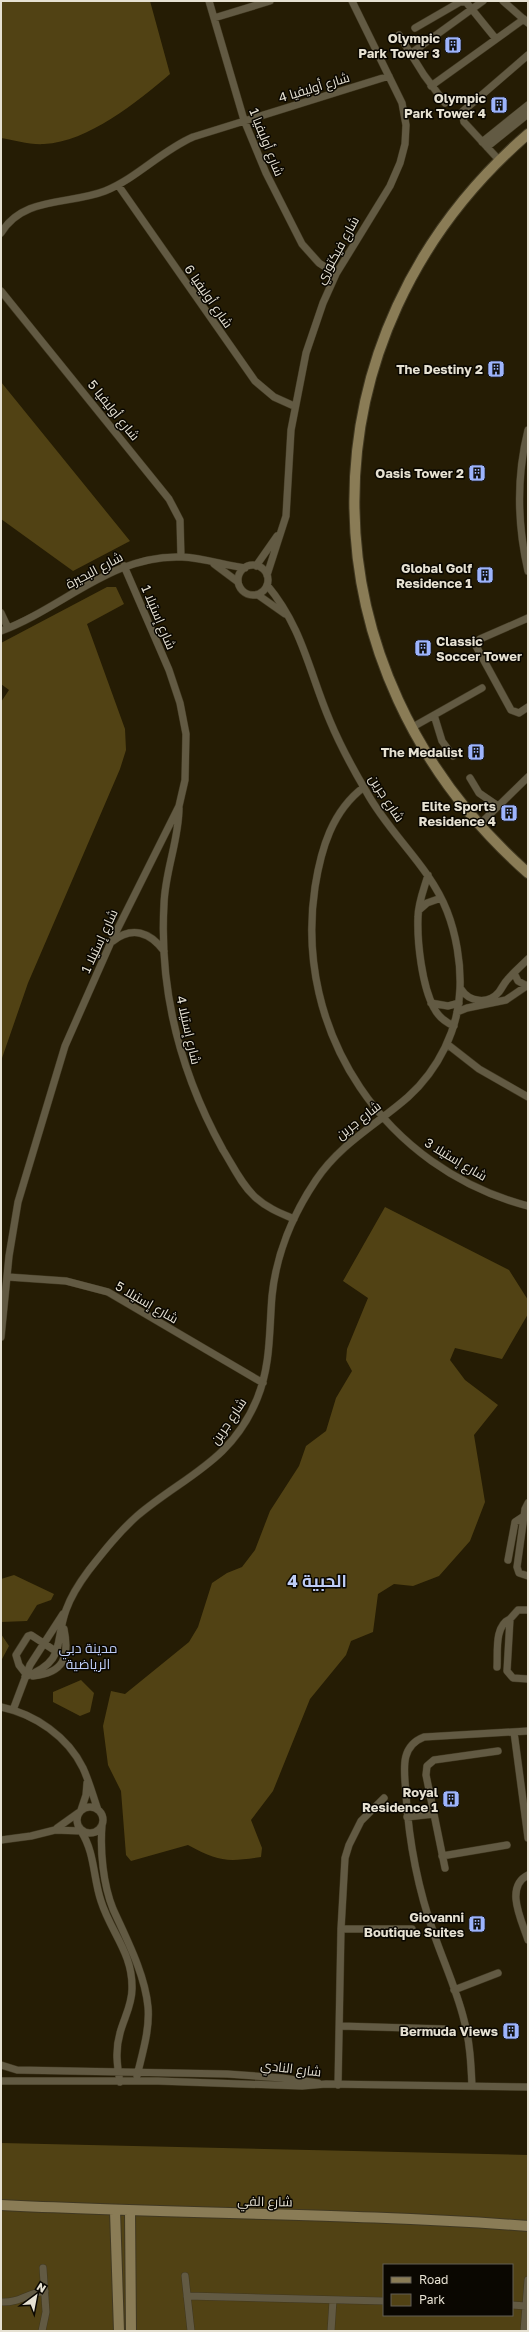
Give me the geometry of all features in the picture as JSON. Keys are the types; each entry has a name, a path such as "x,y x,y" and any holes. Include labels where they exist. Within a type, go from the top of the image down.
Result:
{"main road":[{"path":"526,870 480,824 444,780 411,728 387,678 377,650 362,591 355,526 354,490 361,425 380,348 409,281 448,219 499,160 528,134"},
{"name":"شارع الفي","path":"1,2205 115,2211 417,2218 528,2226"},
{"path":"115,2211 119,2331"},
{"path":"130,2211 131,2331"}],"street":[{"name":"شارع أوليفيا 1","path":"209,1 244,120 266,173 298,237 313,257 336,274"},
{"path":"214,18 270,1"},
{"name":"شارع فيكتوري","path":"267,575 283,527 287,508 294,406 306,353 323,303 336,274 390,186 403,154 406,136 402,103 352,1"},
{"path":"414,28 463,1 469,3 496,39"},
{"path":"410,54 483,1"},
{"path":"432,86 496,39 526,21 503,1"},
{"path":"399,35 410,54 445,103"},
{"path":"499,160 464,122 462,112 528,55"},
{"name":"شارع أوليفيا 4","path":"244,120 389,76"},
{"path":"484,144 528,105"},
{"path":"484,144 528,114"},
{"path":"1,232 14,217 34,206 78,199 118,185 184,140 244,120"},
{"name":"شارع أوليفيا 6","path":"118,185 255,380 274,397 294,406"},
{"name":"شارع أوليفيا 5","path":"1,291 169,499 180,520 181,557"},
{"path":"528,430 520,467 518,494 521,534 528,571"},
{"name":"شارع فيكتوري","path":"256,566 266,554 283,527"},
{"name":"شارع البحيرة","path":"4,629 54,605 124,566 142,560 181,557 205,559 245,568"},
{"path":"205,559 238,582 243,591 252,595 258,595 267,585 267,575 256,566 245,568 238,576 238,582"},
{"name":"شارع إستيلا 1","path":"1,1337 18,1202 71,1029 111,942 179,806 186,766 184,718 169,670 124,566"},
{"name":"شارع جرين","path":"13,1710 25,1675 43,1643 66,1610 82,1580 114,1538 137,1516 222,1454 251,1413 263,1383 270,1347 272,1295 276,1270 281,1252 294,1219 314,1182 330,1161 354,1137 418,1088 431,1072 447,1044 454,1026 459,1003 460,989 457,948 451,924 441,898 428,875 386,821 364,787 330,722 302,641 290,618 267,585"},
{"name":"شارع جرين","path":"258,595 290,618"},
{"path":"1,613 4,629"},
{"path":"528,618 480,639 476,646 511,710 519,713 528,707"},
{"path":"411,728 482,688"},
{"path":"434,715 442,741 453,756"},
{"path":"480,824 528,777"},
{"path":"470,778 479,793 498,806"},
{"name":"شارع إستيلا 3","path":"364,787 342,807 329,832 313,899 313,958 323,1009 342,1056 360,1089 382,1116 411,1146 440,1167 476,1186 528,1206"},
{"name":"شارع إستيلا 4","path":"179,806 177,829 165,890 164,951 168,996 181,1052 188,1077 206,1120 247,1189 264,1205 294,1219"},
{"path":"428,875 419,910 419,943 427,990 431,1003 440,1017 454,1026"},
{"path":"419,910 427,903 441,898"},
{"path":"111,942 126,933 141,932 154,939 164,951"},
{"path":"460,989 469,998 476,1000 489,999 499,992 514,973 528,959"},
{"path":"514,973 518,981 527,985"},
{"path":"457,1012 467,1008 506,1000 527,985"},
{"path":"431,1003 448,1006 459,1003"},
{"path":"447,1044 479,1069 528,1097"},
{"name":"شارع إستيلا 5","path":"8,1277 66,1281 108,1292 263,1383"},
{"path":"528,1503 524,1516 517,1569 521,1574 528,1576"},
{"path":"508,1560 515,1522 524,1516"},
{"name":"شارع جرين","path":"57,1652 66,1610"},
{"path":"497,1667 500,1630 505,1622 518,1610 528,1610"},
{"path":"510,1619 508,1674 513,1678 528,1680"},
{"path":"25,1675 47,1674 60,1665 66,1652 63,1624"},
{"path":"31,1636 57,1652 45,1666 25,1675 19,1665 16,1655 25,1638 31,1636"},
{"path":"1,1707 13,1710 41,1724 64,1741 78,1759 98,1810 102,1816 101,1843 107,1888 113,1908 134,1956 148,2006 146,2033 135,2082"},
{"path":"514,1732 528,1838"},
{"path":"472,2086 468,2033 420,1888 407,1817 405,1757 407,1750 417,1740 431,1736 528,1732"},
{"path":"445,1868 426,1771 430,1763 498,1751"},
{"path":"87,1779 86,1795 77,1824 93,1857 100,1901 122,1943 131,1973 131,1999 116,2050 120,2082"},
{"path":"338,2085 341,1929 344,1871 348,1845 361,1821 384,1798"},
{"path":"55,1830 89,1807 98,1810"},
{"path":"407,1817 434,1814"},
{"path":"1,1840 36,1835 55,1830 94,1833 102,1825"},
{"path":"442,1856 507,1845"},
{"path":"528,1875 517,1885 515,1896 528,1940"},
{"path":"341,1929 412,1930"},
{"path":"454,1990 498,1973"},
{"path":"340,2026 444,2028"},
{"name":"شارع النادي","path":"1,2065 17,2070 118,2071 282,2078 326,2084"},
{"path":"1,2069 12,2072 17,2070"},
{"name":"شارع النادي","path":"1,2081 135,2082 302,2086 326,2084"},
{"path":"326,2084 528,2087"},
{"path":"42,2331 46,2317 43,2268"},
{"path":"185,2276 191,2331"},
{"path":"524,2331 528,2280"},
{"path":"1,2302 13,2303 34,2293 44,2291"},
{"path":"187,2296 383,2301"},
{"path":"331,2331 333,2300"},
{"path":"513,2305 526,2306"}],"green space":[{"path":"1,1 150,1 170,74 111,119 78,136 61,142 44,144 28,143 1,138"},
{"path":"1,382 130,541 73,571 1,519"},
{"path":"107,587 116,587 124,604 87,624 125,729 126,750 120,769 28,983 1,1061 1,702 9,690 1,684 1,643"},
{"path":"385,1207 509,1270 528,1300 528,1314 502,1359 455,1348 450,1360 465,1380 498,1405 474,1435 485,1502 470,1541 439,1576 413,1586 394,1584 378,1594 373,1632 351,1641 346,1655 310,1699 273,1791 251,1820 262,1848 261,1857 240,1860 216,1858 188,1845 131,1861 126,1855 121,1791 108,1765 103,1726 111,1691 125,1694 189,1642 198,1627 212,1583 227,1573 242,1567 255,1550 270,1511 299,1466 306,1446 326,1431 336,1398 352,1371 346,1360 347,1349 368,1298 343,1281"},
{"path":"14,1575 54,1594 51,1600 37,1605 27,1621 1,1622 1,1579"},
{"path":"1,1634 9,1646 1,1661"},
{"path":"81,1680 94,1693 90,1712 80,1716 53,1702 53,1692"},
{"path":"1,2143 528,2155 528,2331 1,2331"}],"place":[{"name":"Olympic Park Tower 3","path":"453,45"},
{"name":"Olympic Park Tower 4","path":"499,105"},
{"name":"The Destiny 2","path":"496,369"},
{"name":"Oasis Tower 2","path":"477,473"},
{"name":"Global Golf Residence 1","path":"485,575"},
{"name":"Classic Soccer Tower","path":"423,648"},
{"name":"The Medalist","path":"476,752"},
{"name":"Elite Sports Residence 4","path":"509,813"},
{"name":"Royal Residence 1","path":"451,1799"},
{"name":"Giovanni Boutique Suites","path":"477,1924"},
{"name":"Bermuda Views","path":"511,2031"}],"district":[{"name":"الحبية 4","path":"317,1581"},
{"name":"مدينة دبي الرياضية","path":"88,1656"}]}
